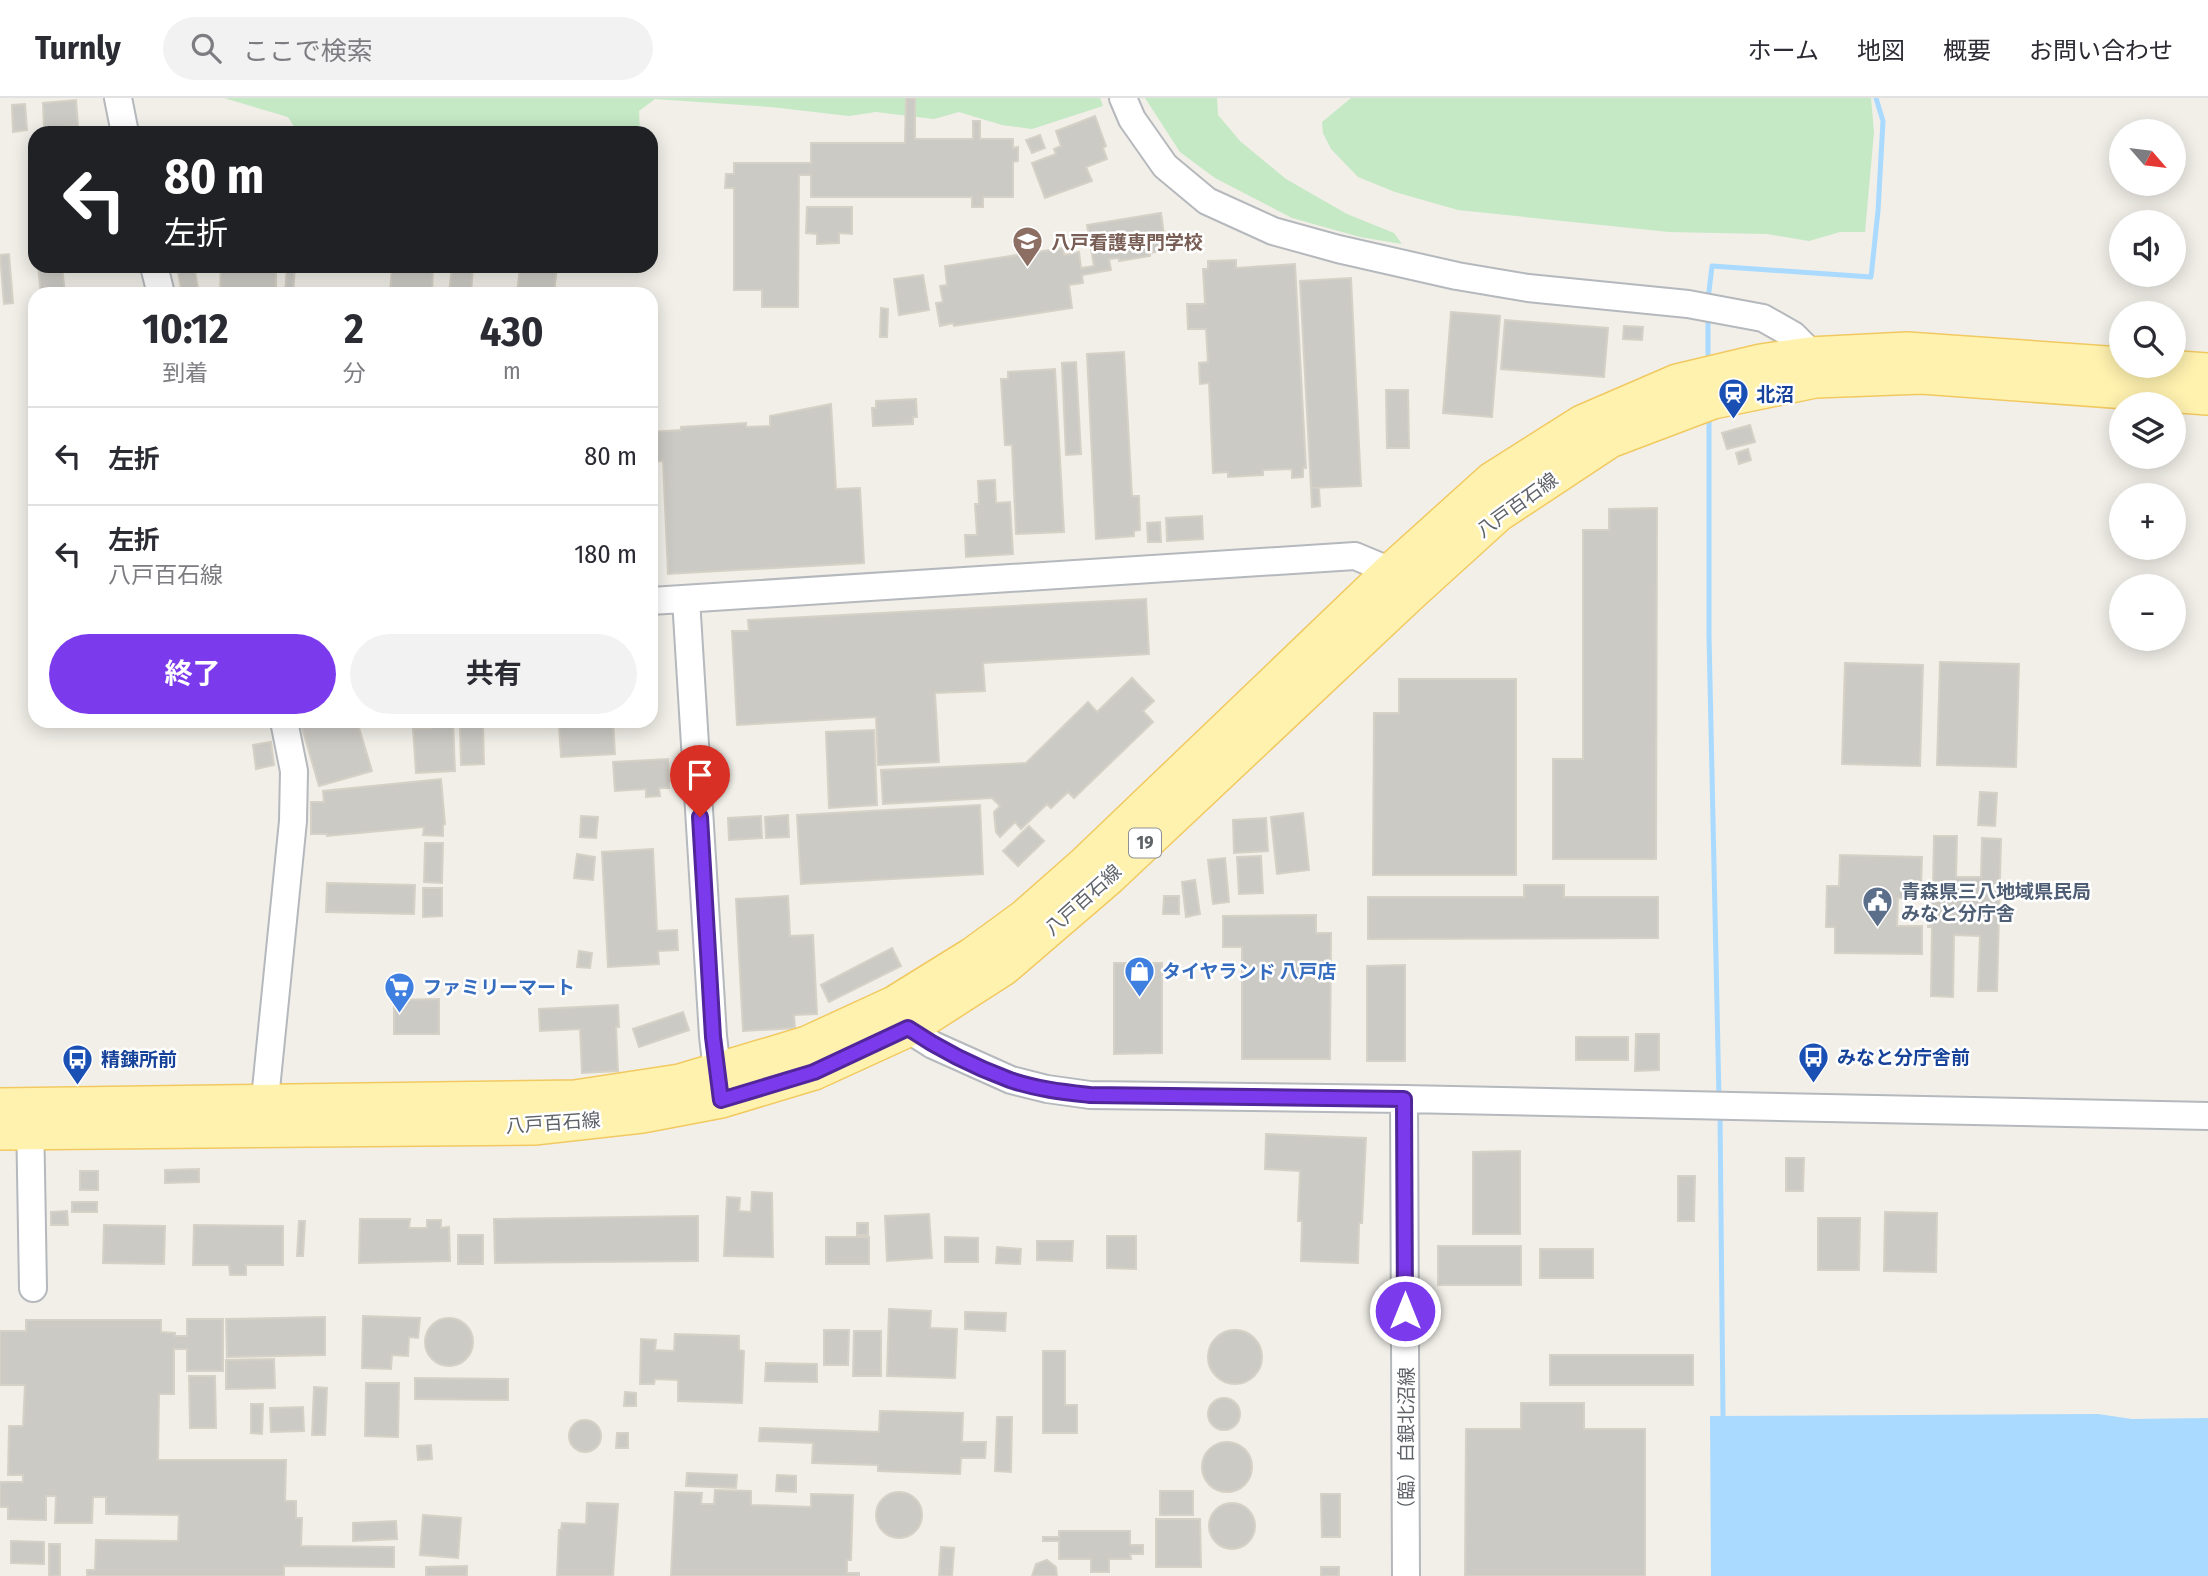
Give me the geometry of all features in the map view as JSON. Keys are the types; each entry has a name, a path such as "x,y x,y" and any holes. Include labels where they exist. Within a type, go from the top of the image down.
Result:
{"main road":[{"name":"八戸百石線","path":"15,1118 263,1116 534,1127 642,1115 719,1086 814,1072 901,1016 1003,968 1052,928 1401,582 1610,440 1713,401 1812,368 1907,350 2109,364"},
{"name":"八戸百石線","path":"1812,368 2208,397"},
{"path":"2186,369 2208,370"}],"street":[{"path":"118,98 124,126"},
{"path":"1123,98 1132,119 1165,166 1206,201 1273,231 1338,249 1468,278 1528,288 1688,304 1763,318 1793,335 1804,346 1812,368"},
{"path":"658,601 1355,556 1401,582"},
{"path":"686,599 719,1086"},
{"path":"263,1116 293,821 294,771 286,728"},
{"path":"901,1016 933,1045 1011,1080 1047,1090 1102,1095 2208,1116"},
{"name":"（臨）白銀北沼線","path":"1404,1099 1406,1576"},
{"path":"15,1118 33,1289"}],"green space":[{"path":"224,98 1100,98 1103,106 1032,129 1002,125 959,112 934,119 876,112 849,116 771,107 655,99 639,111 640,126 294,126 288,117"},
{"path":"1145,98 1217,98 1218,115 1240,141 1286,179 1347,214 1394,233 1402,244 1360,237 1292,218 1215,178 1180,152"},
{"path":"1351,98 1871,98 1874,132 1865,232 1840,232 1809,241 1767,234 1669,232 1458,210 1395,192 1358,177 1331,149 1323,133 1322,122"}],"water":[{"path":"2098,1414 2132,1419 2208,1418 2208,1576 1711,1576 1710,1416"}],"building":[{"path":"906,98 915,98 915,139 973,139 973,121 980,121 980,139 1013,139 1013,148 1018,147 1018,161 1013,162 1013,197 983,197 983,207 972,207 972,197 811,197 811,175 799,175 798,307 762,307 762,290 734,290 734,188 725,188 726,174 734,174 734,163 811,163 811,143 905,143"},
{"path":"76,100 78,126 44,126 43,103"},
{"path":"25,104 27,130 13,132 12,105"},
{"path":"1095,116 1106,146 1103,148 1107,159 1086,167 1092,181 1045,198 1032,163 1056,154 1054,149 1061,146 1056,131"},
{"path":"1040,135 1045,148 1032,153 1026,140"},
{"path":"807,207 852,207 852,234 839,233 839,243 817,244 817,234 806,233"},
{"name":"八戸看護専門学校","path":"1161,213 1166,250 1150,253 1150,256 1119,261 1119,258 1109,259 1111,270 1082,275 1083,283 1069,285 1072,308 940,326 936,303 943,302 940,286 947,285 945,266 1063,248 1064,255 1079,252 1081,268 1094,266 1087,225"},
{"path":"9,254 13,303 4,304 0,255"},
{"path":"1236,260 1236,268 1295,264 1306,468 1303,468 1303,477 1292,478 1292,469 1263,470 1263,475 1228,477 1228,472 1213,473 1209,383 1200,384 1199,363 1208,362 1206,329 1188,329 1187,304 1205,304 1203,269 1208,269 1208,261"},
{"path":"39,273 63,273 64,287 40,287"},
{"path":"178,273 195,273 198,287 181,287"},
{"path":"221,273 276,273 276,287 220,287"},
{"path":"286,273 294,273 294,287 286,287"},
{"path":"392,273 433,273 432,287 390,287"},
{"path":"451,273 472,273 472,287 450,287"},
{"path":"519,273 556,273 555,287 518,287"},
{"path":"923,275 929,310 899,315 894,279"},
{"path":"1351,278 1361,486 1311,488 1300,281"},
{"path":"881,308 888,309 887,337 880,337"},
{"path":"1451,312 1500,316 1492,417 1443,413"},
{"path":"1505,320 1608,328 1604,377 1501,369"},
{"path":"1624,326 1643,327 1642,340 1623,339"},
{"path":"1124,352 1132,496 1139,496 1140,530 1134,531 1134,536 1096,539 1087,354"},
{"path":"1076,362 1081,454 1066,455 1062,363"},
{"path":"1055,369 1064,532 1016,534 1012,445 1005,445 1001,379 1008,379 1008,372"},
{"path":"1386,390 1408,390 1409,448 1387,448"},
{"path":"916,399 917,417 913,417 913,424 873,426 872,408 876,408 876,401"},
{"path":"831,404 836,489 860,488 864,563 668,574 663,461 658,461 658,432 681,430 681,427 746,423 746,427 770,426 770,416"},
{"path":"1750,425 1755,442 1727,449 1722,433"},
{"path":"1748,449 1751,460 1739,464 1736,453"},
{"path":"995,480 996,503 1010,502 1013,554 966,557 965,535 977,535 975,504 979,504 978,481"},
{"path":"1311,488 1319,488 1320,506 1312,507"},
{"path":"1657,508 1656,859 1553,859 1553,759 1583,759 1583,530 1609,530 1609,509"},
{"path":"1202,516 1203,539 1167,541 1166,518"},
{"path":"1160,522 1161,542 1148,542 1147,523"},
{"path":"1146,599 1149,654 983,663 985,691 935,693 939,762 878,765 876,717 737,725 732,631 749,631 748,620"},
{"path":"1940,662 2019,664 2016,767 1937,765"},
{"path":"1845,663 1923,665 1920,766 1842,764"},
{"path":"1132,678 1154,701 1143,711 1153,722 1074,798 1068,792 1051,808 1047,804 1021,829 1015,822 1000,837 996,832 994,812 1000,806 992,798 883,804 881,770 1026,763 1088,702 1097,712"},
{"path":"1399,679 1516,679 1516,875 1373,875 1374,713 1399,713"},
{"path":"302,728 359,728 372,771 319,786"},
{"path":"453,728 455,771 416,773 413,729"},
{"path":"460,728 483,728 484,764 461,765"},
{"path":"559,728 613,728 615,754 561,757"},
{"path":"874,730 877,805 829,808 826,732"},
{"path":"271,742 274,765 256,769 253,745"},
{"path":"668,759 669,788 659,788 660,796 646,797 646,789 615,791 613,762"},
{"path":"441,779 445,824 443,836 423,835 424,827 327,836 311,834 311,802 324,802 323,791"},
{"path":"1980,792 1997,793 1995,826 1978,825"},
{"path":"980,805 983,874 801,884 797,815"},
{"path":"1303,813 1309,870 1277,874 1271,817"},
{"path":"788,815 789,837 766,838 765,817"},
{"path":"581,816 598,817 596,838 580,837"},
{"path":"761,816 762,838 729,840 728,818"},
{"path":"1266,818 1268,851 1234,853 1233,820"},
{"path":"1029,826 1044,841 1018,866 1003,851"},
{"path":"1934,836 1957,836 1956,877 1981,877 1982,838 2001,839 1997,991 1978,991 1980,936 1954,935 1953,997 1931,996 1932,927 1928,927 1929,898 1898,898 1897,926 1922,926 1922,954 1835,953 1835,927 1826,927 1827,886 1839,886 1840,855 1922,857 1921,888 1929,888 1933,887"},
{"path":"425,843 443,843 442,883 424,882"},
{"path":"653,849 657,931 677,930 678,950 658,951 659,964 608,967 602,852"},
{"path":"577,854 595,857 593,880 574,878"},
{"path":"1261,856 1263,893 1239,894 1237,857"},
{"path":"1225,858 1229,902 1213,904 1208,860"},
{"path":"1195,880 1200,914 1186,917 1182,882"},
{"path":"327,883 415,885 414,914 326,912"},
{"path":"1524,885 1564,885 1564,897 1658,897 1658,938 1368,939 1368,897 1524,897"},
{"path":"423,888 442,888 442,916 423,917"},
{"path":"788,896 790,936 813,935 817,1014 794,1015 795,1028 743,1031 736,899"},
{"path":"1164,896 1179,896 1179,914 1163,914"},
{"path":"1316,915 1316,933 1331,933 1330,1059 1242,1059 1242,947 1223,947 1223,916"},
{"path":"892,948 901,966 829,1002 821,985"},
{"path":"579,951 592,953 590,968 577,967"},
{"path":"1114,963 1162,963 1162,1053 1114,1054"},
{"path":"1405,965 1405,1061 1367,1061 1367,966"},
{"path":"439,999 439,1034 394,1034 394,1000"},
{"path":"618,1005 618,1071 582,1073 580,1029 540,1031 539,1009"},
{"path":"683,1012 689,1030 639,1047 633,1029"},
{"path":"1636,1034 1659,1034 1659,1070 1635,1071"},
{"path":"1576,1037 1628,1037 1628,1060 1576,1060"},
{"path":"1266,1134 1366,1138 1358,1263 1301,1261 1302,1221 1298,1221 1300,1171 1265,1169"},
{"path":"1520,1151 1520,1234 1473,1234 1473,1152"},
{"path":"1786,1158 1804,1158 1803,1191 1786,1191"},
{"path":"199,1169 199,1182 165,1183 165,1170"},
{"path":"80,1171 98,1171 98,1190 80,1190"},
{"path":"1678,1176 1695,1176 1694,1221 1678,1221"},
{"path":"752,1192 772,1193 773,1257 724,1256 727,1197 740,1198 739,1211 751,1212"},
{"path":"72,1202 97,1202 97,1212 72,1212"},
{"path":"67,1211 68,1225 51,1225 51,1212"},
{"path":"1885,1212 1937,1213 1936,1272 1884,1271"},
{"path":"929,1214 932,1258 887,1261 885,1216"},
{"path":"698,1216 698,1261 495,1263 494,1219"},
{"path":"1818,1218 1860,1218 1859,1270 1818,1270"},
{"path":"360,1219 410,1219 409,1228 427,1228 427,1220 441,1220 441,1228 449,1227 450,1261 359,1263"},
{"path":"299,1221 305,1221 303,1256 297,1256"},
{"path":"857,1223 868,1223 868,1235 857,1235"},
{"path":"104,1225 165,1226 164,1264 103,1263"},
{"path":"194,1225 283,1226 283,1265 246,1265 246,1275 230,1275 229,1265 193,1265"},
{"path":"458,1235 483,1235 483,1264 458,1264"},
{"path":"1107,1236 1136,1236 1136,1269 1107,1268"},
{"path":"826,1237 869,1237 869,1264 826,1264"},
{"path":"945,1237 978,1238 978,1262 945,1262"},
{"path":"1037,1241 1073,1241 1072,1261 1037,1260"},
{"path":"1438,1246 1521,1246 1521,1285 1438,1285"},
{"path":"997,1247 1021,1249 1020,1264 996,1263"},
{"path":"1540,1249 1593,1249 1593,1278 1540,1278"},
{"path":"889,1309 931,1311 930,1328 957,1329 955,1378 887,1376"},
{"path":"965,1312 1006,1313 1005,1331 965,1329"},
{"path":"363,1316 420,1318 418,1338 409,1337 408,1356 392,1355 391,1369 362,1368"},
{"path":"325,1317 325,1355 227,1357 226,1319"},
{"path":"449,1318 466,1325 473,1342 466,1359 449,1366 432,1359 425,1342 432,1325"},
{"path":"187,1319 223,1319 223,1371 187,1371 187,1349 174,1349 174,1394 159,1394 158,1460 286,1460 285,1501 296,1501 296,1518 302,1518 301,1546 394,1547 394,1567 284,1566 284,1576 87,1576 87,1570 95,1570 96,1540 178,1541 179,1515 106,1514 106,1497 93,1497 92,1523 55,1523 56,1496 46,1496 46,1520 8,1519 8,1507 0,1507 0,1482 23,1482 23,1475 8,1475 9,1426 23,1426 25,1385 0,1385 0,1331 26,1331 26,1320 161,1320 161,1332 187,1336"},
{"path":"824,1330 849,1330 848,1365 824,1365"},
{"path":"1235,1330 1254,1338 1262,1357 1254,1376 1235,1384 1216,1376 1208,1357 1216,1338"},
{"path":"854,1331 881,1331 881,1376 853,1376"},
{"path":"675,1334 739,1336 739,1350 744,1351 742,1403 678,1401 678,1380 655,1379 654,1384 640,1384 641,1339 656,1340 655,1350 674,1351"},
{"path":"1043,1351 1065,1351 1065,1405 1077,1405 1077,1433 1043,1433"},
{"path":"1550,1355 1693,1355 1693,1385 1550,1385"},
{"path":"274,1359 275,1388 226,1389 226,1360"},
{"path":"766,1363 817,1364 817,1382 765,1381"},
{"path":"189,1376 215,1376 216,1428 190,1428"},
{"path":"415,1378 508,1379 508,1400 415,1399"},
{"path":"366,1383 399,1383 398,1437 365,1436"},
{"path":"314,1387 327,1388 325,1435 312,1435"},
{"path":"625,1392 636,1393 636,1406 624,1406"},
{"path":"1224,1398 1235,1403 1240,1414 1235,1425 1224,1430 1213,1425 1208,1414 1213,1403"},
{"path":"1521,1403 1584,1403 1584,1429 1645,1429 1645,1576 1465,1576 1466,1429 1521,1429"},
{"path":"251,1404 263,1404 262,1434 251,1433"},
{"path":"303,1407 304,1431 271,1432 270,1408"},
{"path":"880,1411 963,1413 962,1442 986,1442 985,1458 961,1458 960,1474 878,1471 878,1465 812,1463 813,1443 759,1441 760,1428 879,1432"},
{"path":"997,1417 1012,1417 1011,1472 995,1471"},
{"path":"585,1420 596,1425 601,1436 596,1447 585,1452 574,1447 569,1436 574,1425"},
{"path":"617,1433 628,1433 628,1448 616,1448"},
{"path":"1227,1442 1245,1449 1252,1467 1245,1485 1227,1492 1209,1485 1202,1467 1209,1449"},
{"path":"431,1445 432,1459 418,1460 417,1446"},
{"path":"687,1473 737,1475 736,1488 686,1486"},
{"path":"777,1475 796,1476 796,1492 776,1491"},
{"path":"715,1490 751,1491 751,1505 811,1507 811,1494 853,1495 851,1560 847,1560 847,1573 859,1573 859,1576 671,1576 675,1492 702,1493 701,1504 714,1504"},
{"path":"1160,1491 1193,1491 1193,1515 1160,1515"},
{"path":"899,1492 916,1498 922,1515 916,1532 899,1538 882,1532 876,1515 882,1498"},
{"path":"1321,1494 1340,1494 1340,1537 1322,1537"},
{"path":"587,1503 618,1504 613,1576 557,1576 559,1530 562,1523 586,1524"},
{"path":"1232,1503 1248,1510 1255,1526 1248,1542 1232,1549 1216,1542 1209,1526 1216,1510"},
{"path":"423,1515 461,1518 458,1558 420,1555"},
{"path":"1156,1519 1200,1519 1201,1567 1156,1567"},
{"path":"396,1521 397,1539 353,1541 353,1523"},
{"path":"1059,1531 1130,1531 1130,1545 1143,1545 1143,1554 1130,1554 1131,1559 1109,1559 1109,1572 1091,1572 1091,1559 1059,1559 1059,1541 1043,1541 1043,1537 1059,1537"},
{"path":"11,1541 44,1542 44,1564 11,1563"},
{"path":"49,1544 60,1544 60,1576 49,1576"},
{"path":"941,1547 954,1548 952,1576 939,1576"},
{"path":"1047,1560 1056,1567 1057,1576 1032,1576 1036,1564"},
{"path":"467,1566 467,1576 426,1576 426,1567"},
{"path":"1321,1567 1339,1567 1339,1576 1321,1576"}],"waterway":[{"path":"1708,300 1712,266 1871,277 1883,121 1876,98"},
{"path":"1708,317 1708,363"},
{"path":"1709,415 1709,635 1719,1098"},
{"path":"1720,1115 1723,1415"}],"place":[{"name":"八戸看護専門学校","path":"1028,269"},
{"name":"北沼","path":"1733,421"},
{"name":"青森県三八地域県民局 みなと分庁舎","path":"1878,929"},
{"name":"タイヤランド 八戸店","path":"1139,998"},
{"name":"ファミリーマート","path":"400,1014"},
{"name":"みなと分庁舎前","path":"1814,1084"},
{"name":"精錬所前","path":"78,1086"}],"route":[{"path":"700,817 713,1037 721,1100 814,1072 908,1028 933,1045 1011,1080 1047,1090 1090,1095 1404,1099 1405,1311"}]}
